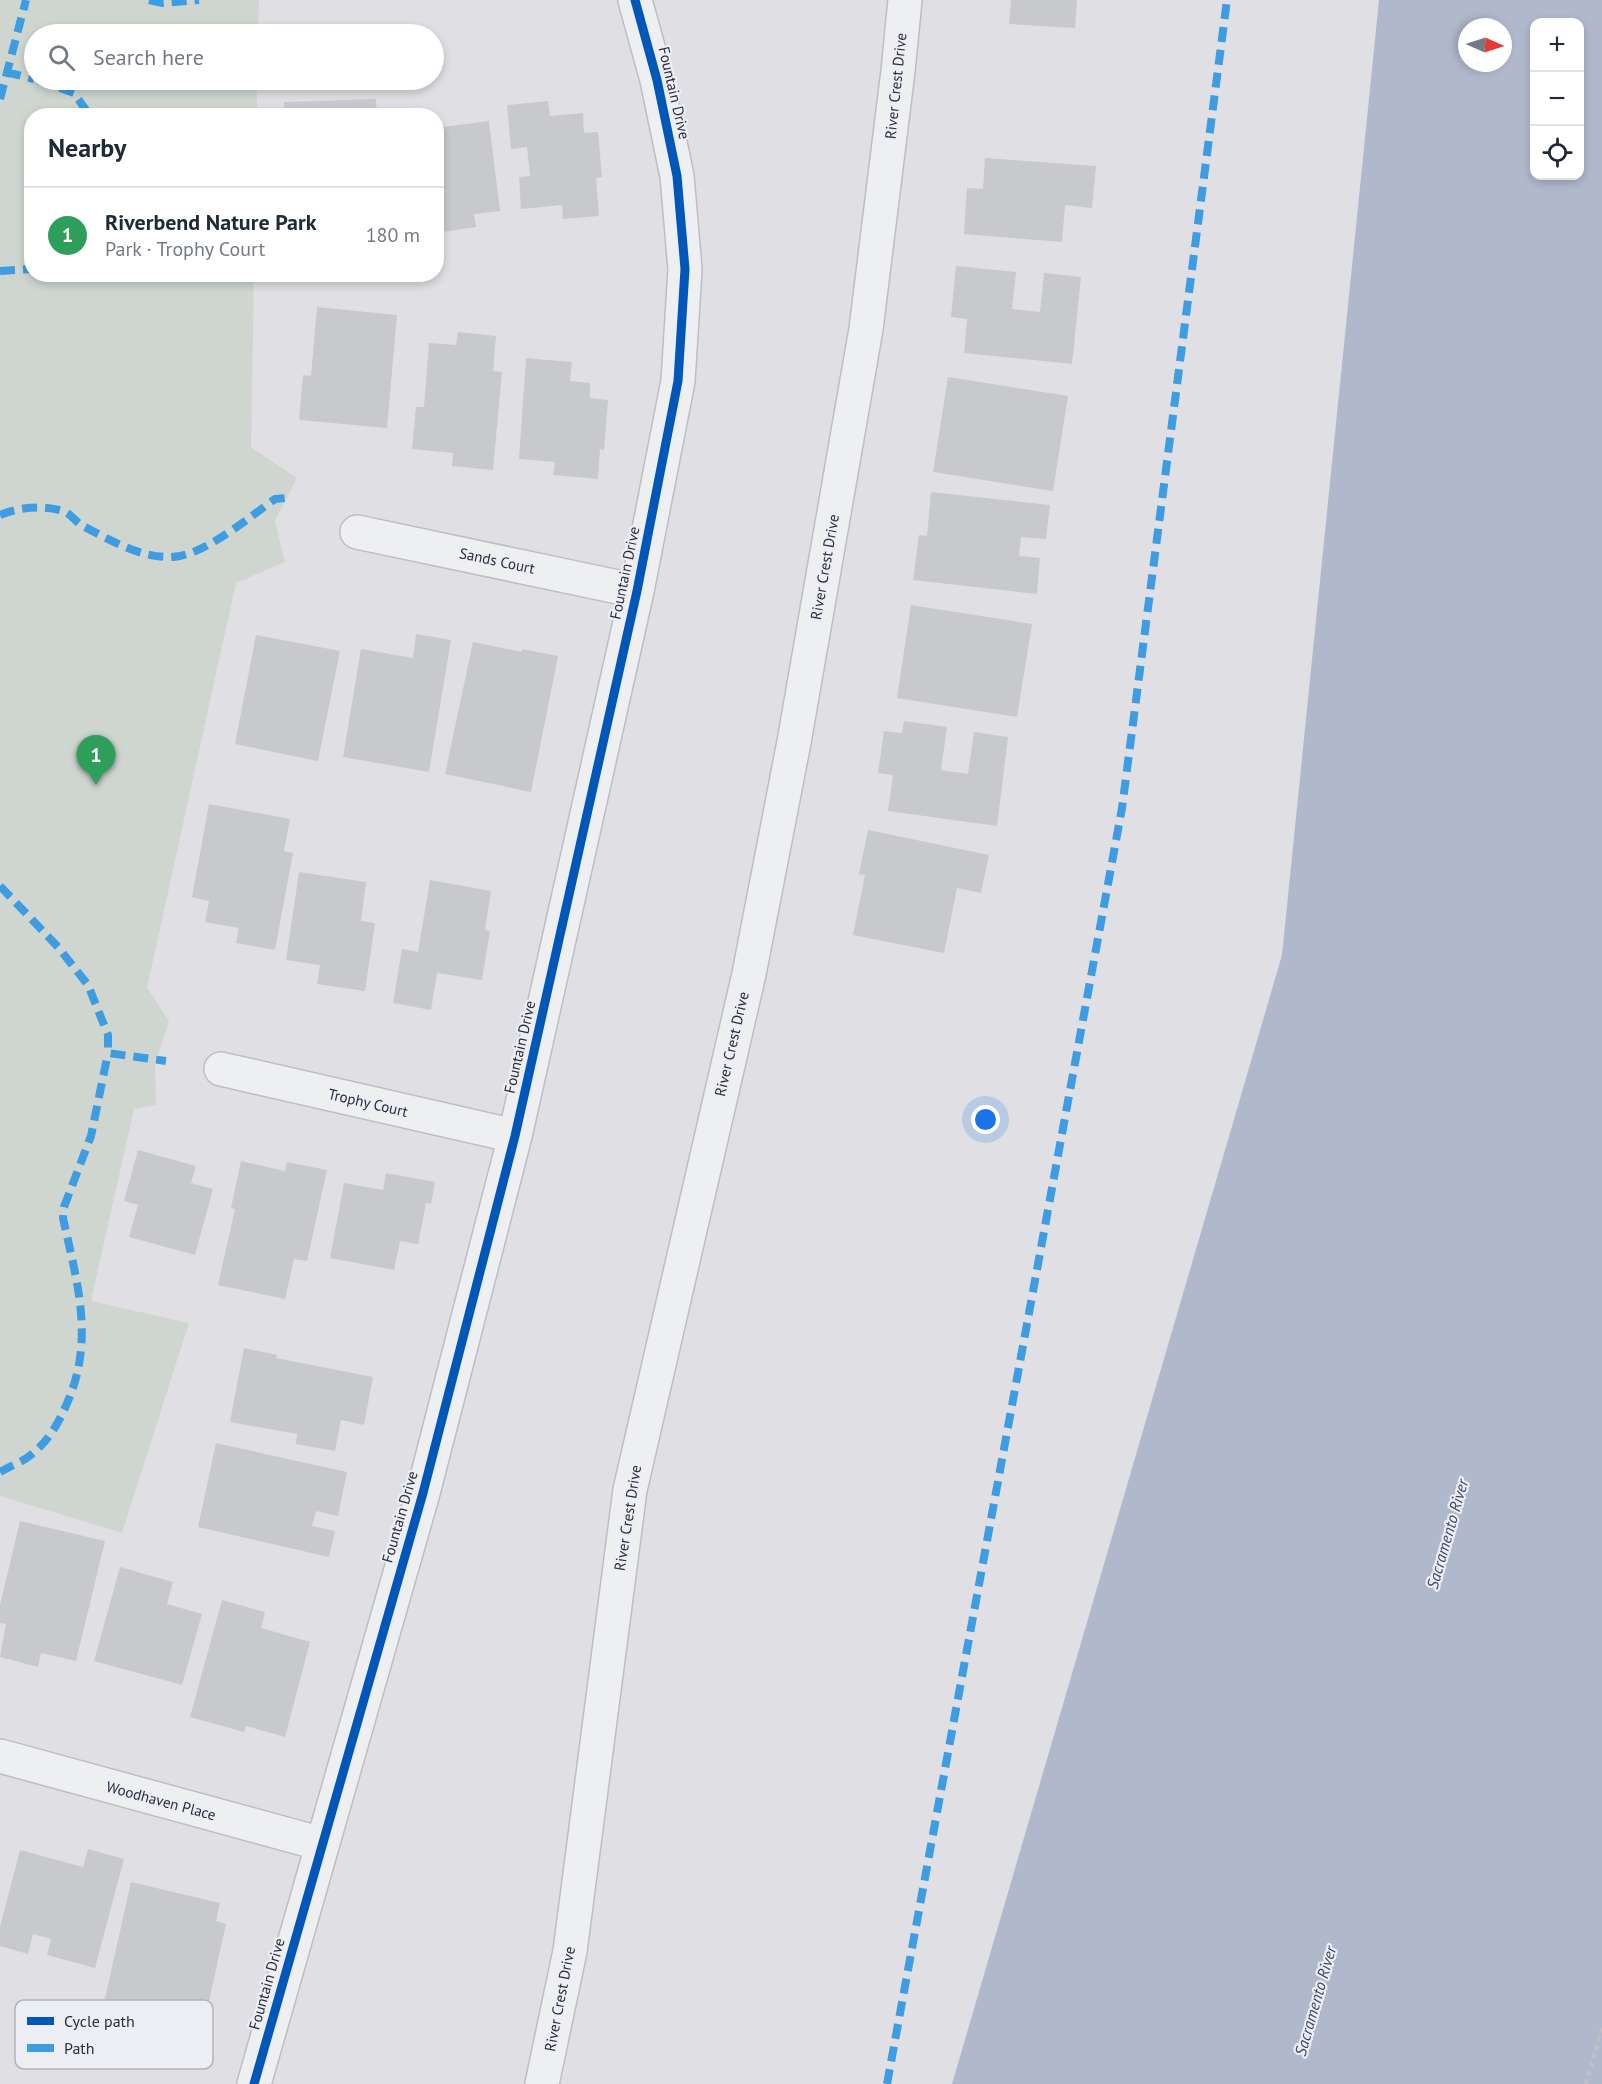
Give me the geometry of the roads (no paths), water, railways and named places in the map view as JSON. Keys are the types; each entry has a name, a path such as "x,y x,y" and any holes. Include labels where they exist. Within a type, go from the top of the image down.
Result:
{"street":[{"name":"Fountain Drive","path":"254,2084 423,1493 515,1136 637,591 678,381 685,270 677,176 657,80 634,0"},
{"name":"River Crest Drive","path":"542,2084 570,1951 630,1490 748,974 794,742 862,353 897,83 905,0"},
{"name":"Sands Court","path":"357,532 637,591"},
{"name":"Trophy Court","path":"221,1069 515,1136"},
{"name":"Woodhaven Place","path":"0,1756 322,1844"}],"water":[{"name":"Sacramento River","path":"1379,0 1602,0 1602,2084 952,2084 1282,955"}],"place":[{"name":"Riverbend Nature Park","path":"96,785"}]}
